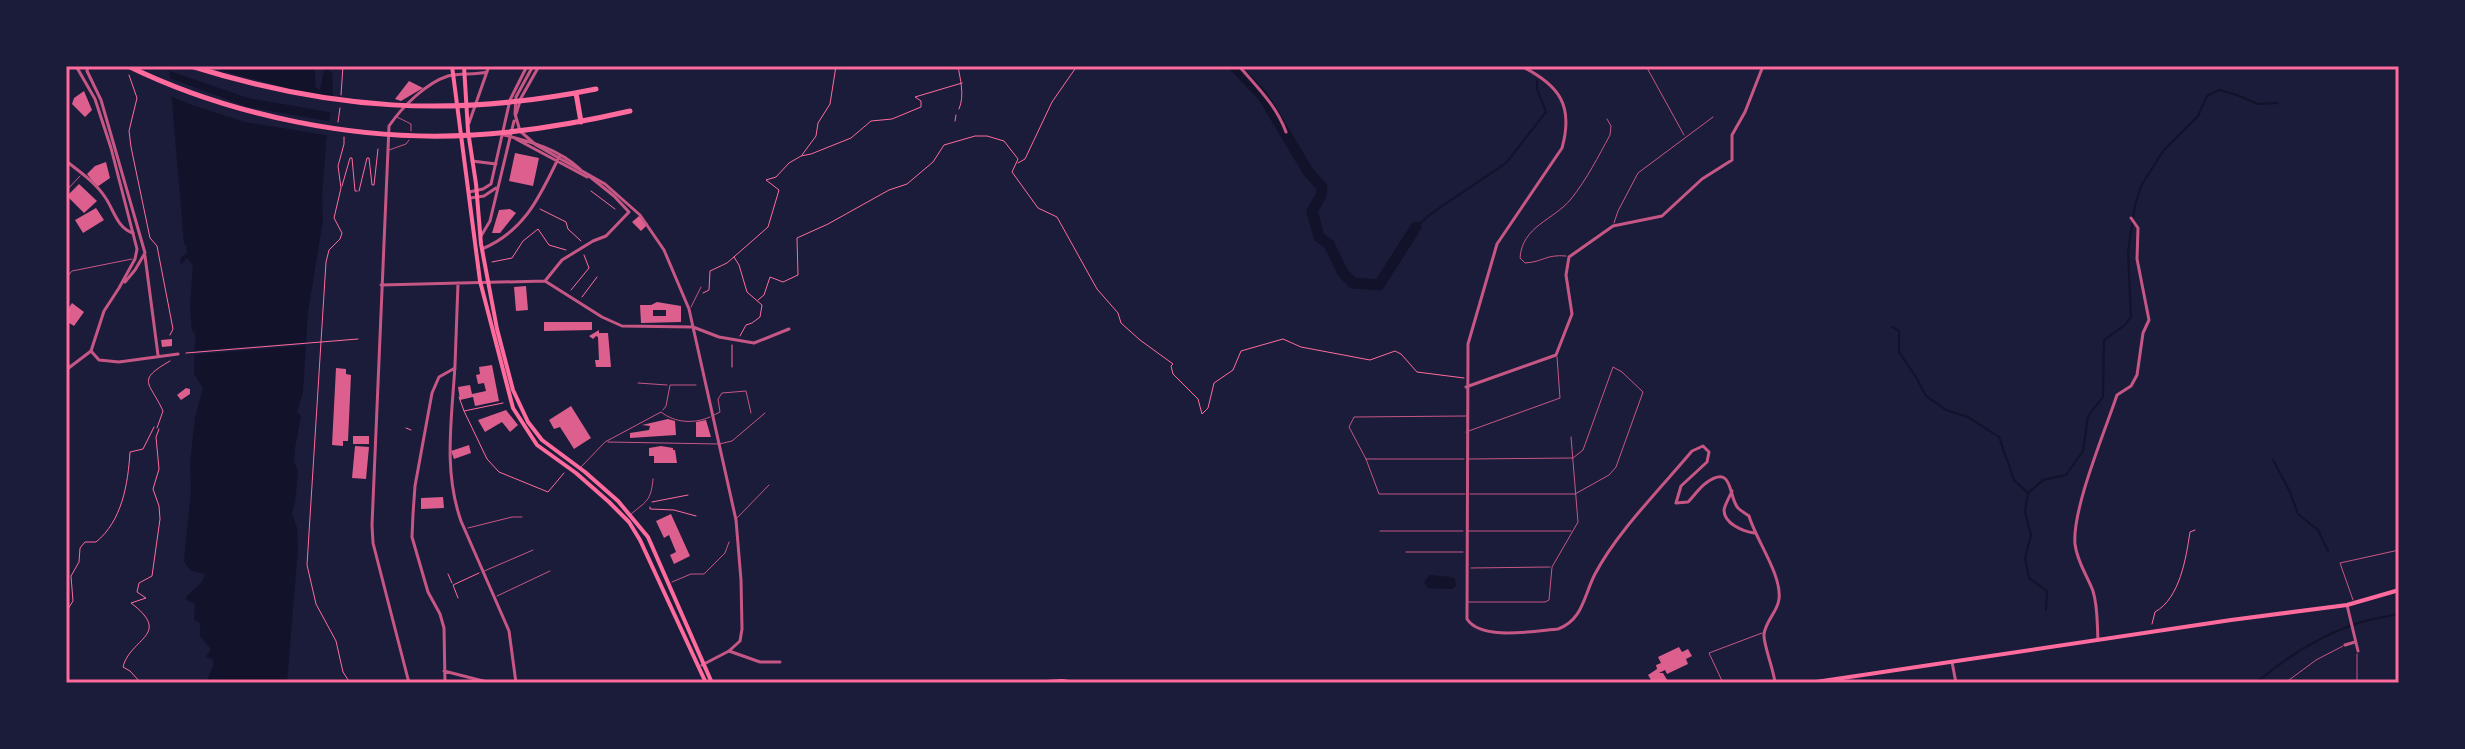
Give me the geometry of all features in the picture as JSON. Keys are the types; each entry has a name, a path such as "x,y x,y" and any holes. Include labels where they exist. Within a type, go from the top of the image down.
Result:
{"highway":[{"path":"191,66 289,93 401,107 489,105 596,89"},
{"path":"128,69 238,107 371,133 472,135 526,131 630,111"},
{"path":"576,93 581,122"}],"main road":[{"path":"452,66 480,281 511,402 537,445 578,470 626,518 712,683"},
{"path":"464,66 482,249 513,390 528,422 542,440 631,514 648,537 669,583 706,683"},
{"path":"1809,683 2347,605 2399,590"},
{"path":"1031,683 1076,683"}],"street":[{"path":"66,370 91,351 104,311 135,259 137,249 95,99 76,66"},
{"path":"88,66 90,79 101,100 145,253 158,355"},
{"path":"469,123 489,66"},
{"path":"470,198 491,184 513,92 530,66"},
{"path":"530,66 516,97 515,114 520,131 536,145 594,177 622,197 664,250 689,309 736,520 741,573 740,641 729,651 701,665"},
{"path":"481,236 490,221 521,98 539,66"},
{"path":"1239,66 1272,103 1286,132"},
{"path":"1521,66 1558,91 1566,116 1566,134 1562,148 1497,244 1468,344 1467,619 1479,631 1529,631 1558,629 1568,625 1576,617 1607,555 1650,500 1698,447 1707,448 1707,462 1681,486 1676,503 1688,502 1707,482 1725,479 1736,507 1749,516 1776,578 1779,598 1764,632 1775,683"},
{"path":"1466,387 1556,355 1572,314 1566,275 1569,257 1613,226 1662,216 1702,179 1732,160 1732,135 1745,112 1763,66"},
{"path":"409,683 373,543 389,126 396,116 439,80 452,75 487,72"},
{"path":"503,134 539,144 560,154 614,196 629,212 606,236 562,260 545,281"},
{"path":"512,136 593,180"},
{"path":"482,249 501,241 535,205 560,154"},
{"path":"472,160 496,164"},
{"path":"66,161 105,196 125,231 134,233"},
{"path":"469,192 491,192 499,183"},
{"path":"2098,640 2097,605 2080,568 2075,533 2085,488 2117,395 2131,386 2137,375 2143,333 2149,320 2137,259 2138,228 2131,218"},
{"path":"119,288 145,253"},
{"path":"381,285 545,281 622,326 693,327 737,342 754,343 789,329"},
{"path":"458,283 450,414 450,471 456,505 509,631 516,683"},
{"path":"91,351 99,360 119,362 178,354"},
{"path":"445,683 444,628 428,592 412,537 415,486 432,393 439,377 455,368"},
{"path":"1732,491 1724,510 1728,520 1743,531 1754,533"},
{"path":"2347,605 2358,651"},
{"path":"2345,645 2354,639"},
{"path":"729,651 760,662 780,662"},
{"path":"1952,662 1956,683"},
{"path":"444,671 491,683"}],"lane":[{"path":"1646,66 1685,137"},
{"path":"387,150 406,144 410,139 411,124 396,116"},
{"path":"1613,226 1638,173 1713,117"},
{"path":"1569,257 1551,254 1525,263 1520,258 1520,249 1524,240 1569,203 1585,181 1610,135 1611,126 1607,119"},
{"path":"66,191 82,174"},
{"path":"66,278 72,271 135,259"},
{"path":"689,309 701,287"},
{"path":"1466,432 1560,398 1556,355"},
{"path":"66,359 71,366"},
{"path":"1366,459 1573,458 1583,450 1613,367 1643,392 1616,467 1609,475 1575,494 1379,494 1366,459 1349,427 1354,417 1466,416"},
{"path":"638,383 696,385"},
{"path":"578,470 605,442 661,412 666,406 670,385"},
{"path":"661,412 666,417 686,422 701,421 720,412 718,399 722,393 746,391 751,413"},
{"path":"605,442 719,444 732,441 765,413"},
{"path":"1466,602 1549,600 1552,567 1578,522 1571,437"},
{"path":"626,518 648,501 653,479"},
{"path":"736,520 769,485"},
{"path":"465,529 522,517"},
{"path":"1380,531 1574,531"},
{"path":"669,583 691,574 704,574 725,553 729,542"},
{"path":"482,572 533,550"},
{"path":"2354,603 2340,563 2399,550"},
{"path":"1406,552 1466,552"},
{"path":"1466,568 1552,567"},
{"path":"494,597 550,571"},
{"path":"1723,683 1709,653 1764,632"},
{"path":"2285,683 2316,660 2345,645"},
{"path":"2357,683 2358,651"}],"path":[{"path":"338,128 343,66"},
{"path":"804,155 830,104 836,66"},
{"path":"958,66 962,83 959,109"},
{"path":"1016,164 1025,159 1052,102 1077,66"},
{"path":"128,69 137,98 129,131 131,147 150,238 157,246 173,329 170,335"},
{"path":"698,295 709,290 710,271 727,263 768,227 779,190 766,180 776,177 789,163 804,155 851,138 871,121 892,119 918,110 921,101 915,97 962,83"},
{"path":"955,121 956,115"},
{"path":"341,188 338,166 344,144 343,132"},
{"path":"758,300 764,295 770,277 783,282 798,275 797,238 889,190 907,184 933,162 944,145 975,136 987,136 1001,140 1014,151 1018,159 1012,172 1016,180 1038,208 1057,217 1097,289 1118,313 1121,323 1173,364 1173,374 1198,399 1202,414 1208,408 1214,383 1233,370 1241,351 1283,339 1301,347 1370,360 1395,351 1417,372 1466,378"},
{"path":"350,683 343,672 336,641 316,604 307,565 326,262 329,250 340,239 341,228 334,218 350,158 355,191 359,191 367,158 374,185 378,149"},
{"path":"591,191 615,209"},
{"path":"535,205 566,222 577,239 587,244 584,254 589,268 567,295"},
{"path":"485,262 512,258 523,241 538,229 549,245 575,253"},
{"path":"734,257 747,292 762,305 760,317 746,325 737,342"},
{"path":"578,302 597,277"},
{"path":"178,354 358,339"},
{"path":"732,344 732,367"},
{"path":"141,683 123,667 125,659 146,638 149,629 143,612 131,603 146,598 137,592 139,583 152,576 160,519 154,494 159,469 156,437 163,411 149,386 148,376 170,360 170,354"},
{"path":"453,379 487,459 499,472 548,492 565,472 578,470"},
{"path":"464,411 511,402"},
{"path":"66,612 73,601 71,576 79,562 80,548 85,542 96,542 111,527 127,489 130,452 143,449 157,428"},
{"path":"406,428 411,430"},
{"path":"688,495 648,501 650,509 674,510 696,516"},
{"path":"2148,633 2155,612 2170,602 2190,532 2195,530"},
{"path":"453,585 482,572"},
{"path":"448,574 458,598"}],"shaded area":[{"path":"169,66 314,66 316,88 320,90 325,66 332,73 323,220 308,312 303,392 297,412 301,416 295,448 294,462 298,471 292,513 298,548 287,683 206,683 214,664 212,659 206,657 211,649 200,636 200,623 194,620 195,604 186,600 205,574 190,569 184,561 191,490 190,463 195,418 203,388 194,374 196,340 192,331 190,305 193,266 187,258 181,265 180,258 187,253"},
{"path":"1430,575 1455,579 1456,586 1452,589 1428,588 1424,582"}],"pier":[{"path":"165,66 204,66 306,93 337,97 334,113 248,98 164,69"},
{"path":"164,76 248,107 333,122 331,136 245,122 192,105 166,94"},
{"path":"311,342 311,345 190,355 190,351"}],"building":[{"path":"409,81 423,88 401,101 395,99"},
{"path":"84,91 92,110 85,117 72,104 74,98"},
{"path":"515,153 539,158 533,186 509,181"},
{"path":"106,162 110,178 97,187 87,174 95,166"},
{"path":"79,184 97,201 84,213 67,196"},
{"path":"96,208 104,220 83,233 75,220"},
{"path":"510,209 516,213 500,233 492,233 499,210"},
{"path":"639,216 648,224 641,231 632,222"},
{"path":"526,286 528,310 516,311 514,287"},
{"path":"657,302 681,306 681,322 641,323 640,305","holes":["653,310 666,310 666,316 653,316"]},
{"path":"72,303 84,312 74,326 66,321 66,312"},
{"path":"544,322 592,322 592,330 544,331"},
{"path":"599,330 599,333 608,333 611,367 596,367 595,360 599,360 598,337 593,339 589,336"},
{"path":"172,339 172,346 162,347 161,340"},
{"path":"492,365 499,401 475,406 473,397 460,400 458,387 470,385 472,394 486,391 484,383 478,384 476,375 480,374 479,367"},
{"path":"336,368 346,369 346,374 351,375 348,441 343,441 343,446 332,445"},
{"path":"186,388 190,389 190,394 181,400 177,395"},
{"path":"571,406 591,438 574,449 560,427 554,429 549,420"},
{"path":"506,410 518,425 510,432 502,422 485,432 478,420"},
{"path":"668,419 675,421 676,435 630,438 630,433 649,430 650,426 642,425"},
{"path":"706,420 711,437 696,437 696,422"},
{"path":"353,436 369,436 369,444 353,444"},
{"path":"469,445 471,453 454,459 451,451"},
{"path":"355,446 369,447 366,479 352,478"},
{"path":"661,446 675,450 677,463 654,463 654,456 649,456 649,448"},
{"path":"443,497 444,508 421,509 421,498"},
{"path":"671,514 690,556 674,564 670,555 676,552 669,535 664,538 656,521"},
{"path":"1679,647 1682,652 1688,649 1692,656 1686,659 1688,664 1667,674 1665,670 1659,673 1663,673 1669,683 1645,683 1651,680 1648,675 1661,663 1658,657"}],"waterway":[{"path":"1234,66 1263,96 1309,173 1322,187 1321,196 1312,211 1319,237 1329,244 1343,273 1353,283 1379,285 1416,227"},
{"path":"1538,68 1542,66"},
{"path":"1416,227 1506,163 1546,112 1537,81"},
{"path":"2046,610 2047,591 2029,578 2025,558 2031,535 2025,512 2028,493 2043,480 2066,475 2083,451 2088,416 2103,397 2104,340 2131,317 2128,252 2141,186 2163,151 2198,116 2207,96 2219,90 2258,104 2278,103"},
{"path":"1892,327 1899,331 1899,352 1926,396 1946,410 1968,417 1999,437 2014,480 2028,493"},
{"path":"2273,460 2298,514 2318,530 2328,551"},
{"path":"2256,683 2290,657 2328,635 2360,622 2399,614"}]}
